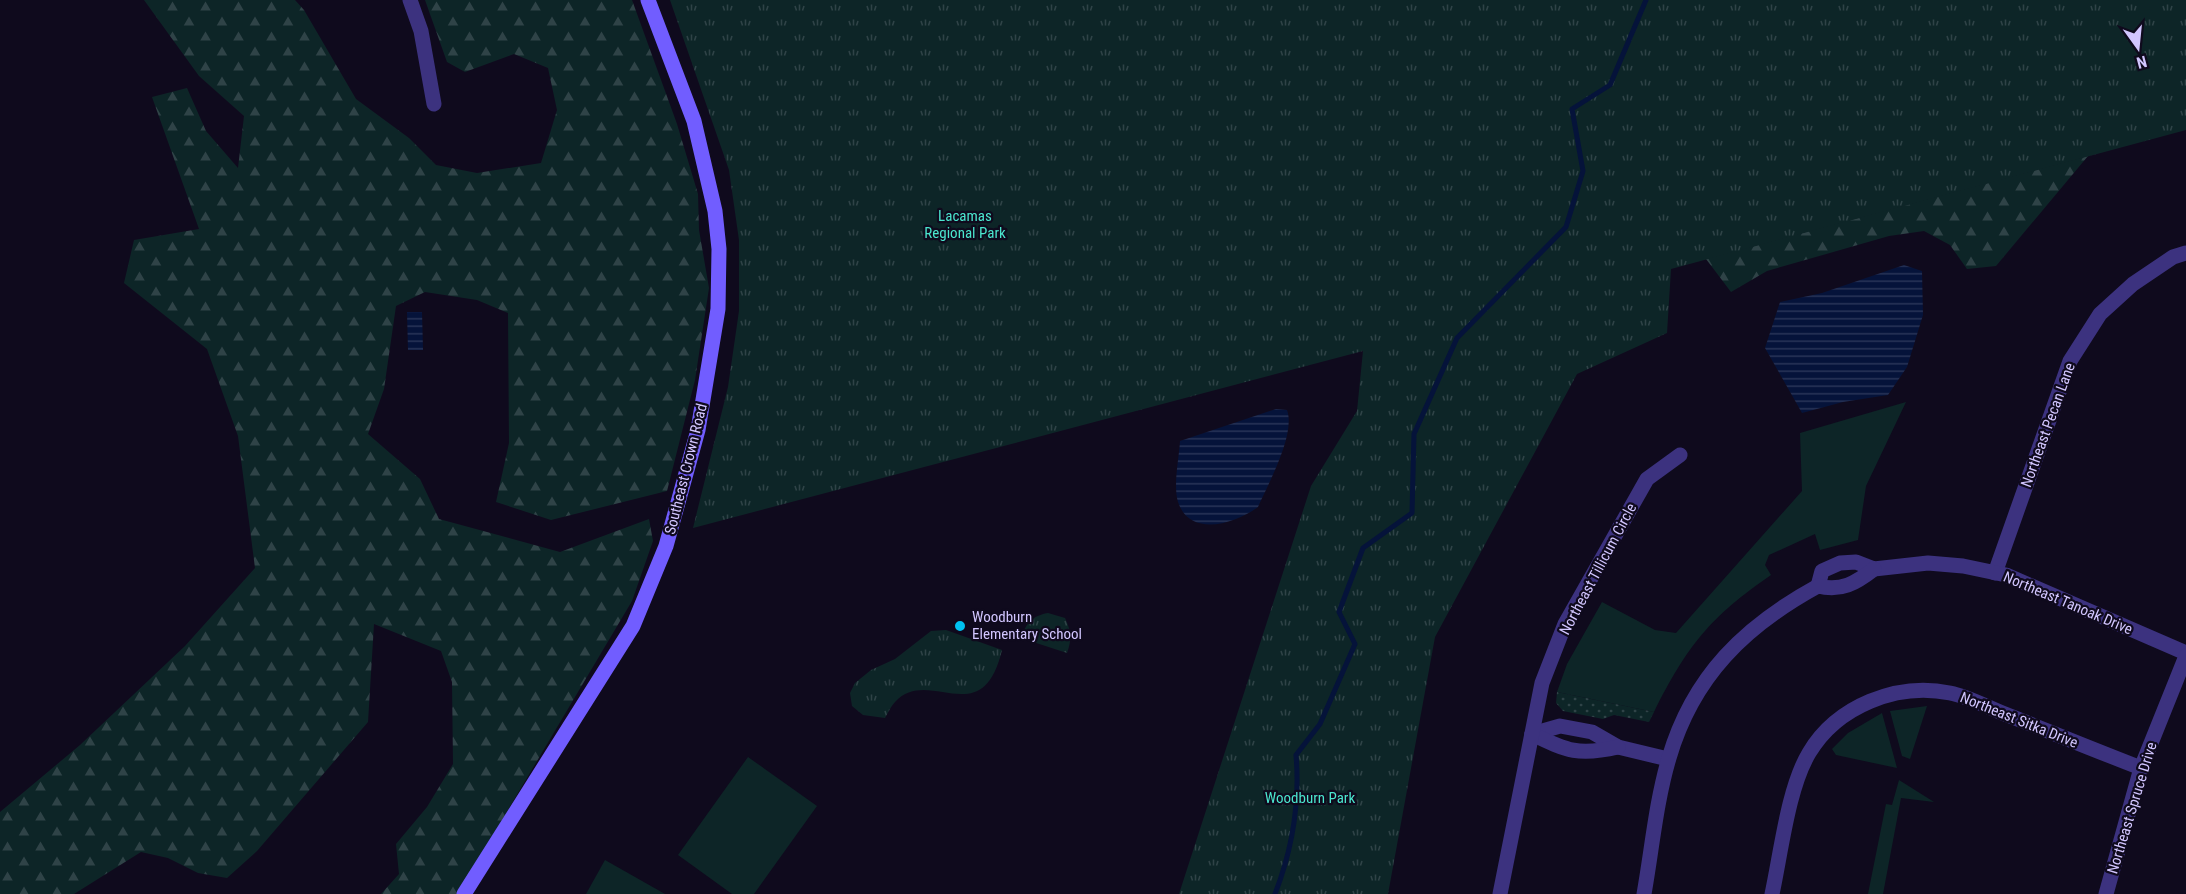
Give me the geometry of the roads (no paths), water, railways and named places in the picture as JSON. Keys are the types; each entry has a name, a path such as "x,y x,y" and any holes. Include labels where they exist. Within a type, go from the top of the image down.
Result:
{"street":[{"path":"410,0 421,31 434,104"},
{"name":"Southeast Crown Road","path":"464,894 633,626 666,546 698,430 718,309 719,249 715,211 694,121 648,0"},
{"name":"Northeast Pecan Lane","path":"1995,573 2070,362 2100,314 2133,284 2173,257 2186,253"},
{"name":"Northeast Tillicum Circle","path":"1500,894 1542,683 1565,624 1647,479 1680,455"},
{"name":"Northeast Tanoak Drive","path":"1818,586 1822,571 1840,563 1856,562 1874,569"},
{"name":"Northeast Tanoak Drive","path":"1644,894 1668,759 1682,722 1699,690 1734,644 1780,606 1818,586 1832,589 1847,586 1874,569 1928,563 1963,566 2006,575 2186,654"},
{"name":"Northeast Spruce Drive","path":"2106,894 2141,768 2186,654"},
{"name":"Northeast Sitka Drive","path":"1772,894 1797,779 1808,753 1824,733 1850,711 1884,696 1915,690 1951,693 2141,768"},
{"path":"1532,734 1560,726 1592,732 1618,747 1668,759"},
{"path":"1532,734 1560,748 1588,753 1618,747"}],"water":[{"path":"1904,265 1922,271 1923,315 1907,367 1888,395 1843,402 1802,413 1765,348 1780,302 1822,293"},
{"path":"407,312 422,312 423,350 408,350"},
{"path":"1276,409 1287,410 1288,432 1280,459 1258,507 1226,522 1203,524 1192,520 1184,513 1178,502 1176,480 1180,441"}],"waterway":[{"path":"1275,894 1286,860 1296,808 1296,755 1320,724 1355,644 1339,612 1363,548 1412,513 1414,434 1457,338 1566,227 1583,171 1572,109 1610,85 1646,0"}],"place":[{"name":"Woodburn Elementary School","path":"960,626"}],"park label":[{"name":"Lacamas Regional Park","path":"965,224"},
{"name":"Woodburn Park","path":"1310,798"}]}
